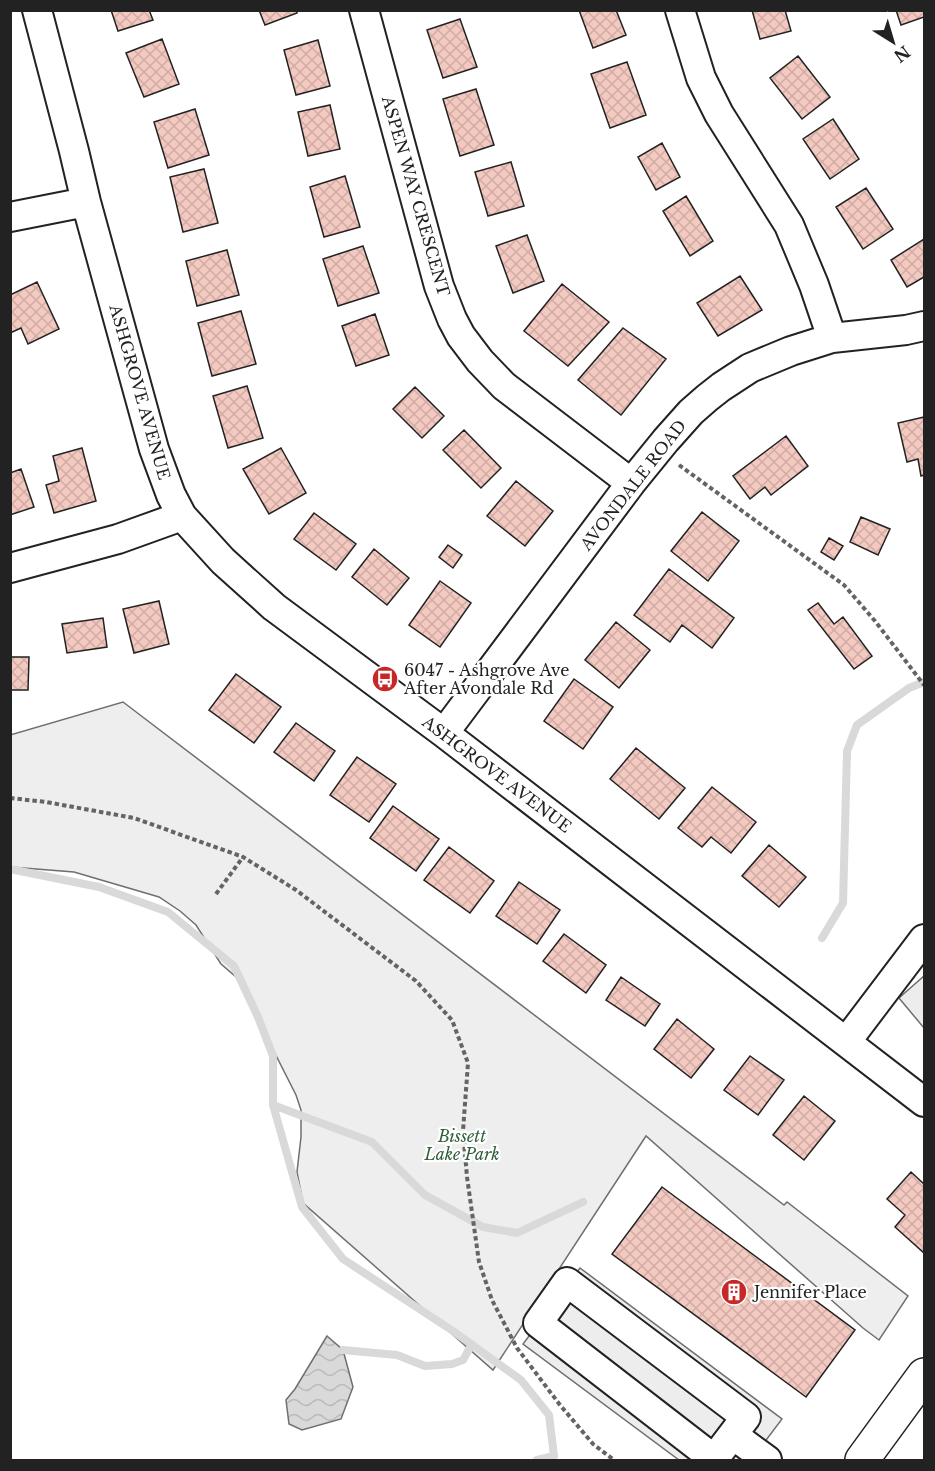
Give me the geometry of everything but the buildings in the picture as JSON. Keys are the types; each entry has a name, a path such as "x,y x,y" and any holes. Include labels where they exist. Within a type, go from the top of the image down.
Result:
{"main road":[{"path":"862,1461 924,1375"}],"street":[{"name":"ASHGROVE AVENUE","path":"37,10 86,201 154,449 171,495 182,516 222,561 274,607 444,733 924,1102"},
{"name":"ASPEN WAY CRESCENT","path":"364,10 439,286 461,336 480,361 504,386 631,483"},
{"path":"680,10 701,78 718,114 789,225 814,285 832,338"},
{"path":"10,217 86,201"},
{"name":"AVONDALE ROAD","path":"444,733 631,483 666,440 699,405 750,368 791,351 832,338 924,326"},
{"path":"10,568 118,539 182,516"},
{"path":"846,1042 920,958"},
{"path":"567,1282 746,1417 733,1435 714,1459 538,1323 567,1282"},
{"path":"733,1435 767,1461"}],"path":[{"path":"658,450 844,585 924,685"},
{"path":"10,798 134,818 243,857 296,891 416,981 452,1020 468,1063 463,1131 467,1177 479,1262 492,1300 517,1348 560,1405 593,1444 614,1461"},
{"path":"216,894 243,857"}],"green space":[{"name":"Bissett Lake Park","path":"123,702 784,1205 787,1202 908,1296 879,1340 646,1136 493,1370 303,1203 297,1172 301,1110 296,1095 254,1012 243,983 221,964 196,925 159,897 74,872 11,867 10,735"}],"shaded area":[{"path":"924,976 924,1028 899,998"},
{"path":"580,1268 782,1419 751,1460 679,1460 523,1344"}],"water":[{"path":"327,1336 343,1350 353,1387 341,1419 302,1430 289,1424 286,1400"}],"waterway":[{"path":"822,938 843,903 847,751 857,725 909,688 924,682"},
{"path":"10,869 99,887 168,912 234,966 273,1056 273,1105 302,1207 343,1259 453,1331 521,1380 549,1415 554,1456 537,1460"},
{"path":"273,1105 372,1142 425,1195 483,1227 517,1233 583,1202"},
{"path":"343,1350 397,1355 425,1366 452,1364 463,1360 472,1344"}],"place":[{"name":"6047 - Ashgrove Ave After Avondale Rd","path":"385,679"},
{"name":"Jennifer Place","path":"734,1292"}]}
